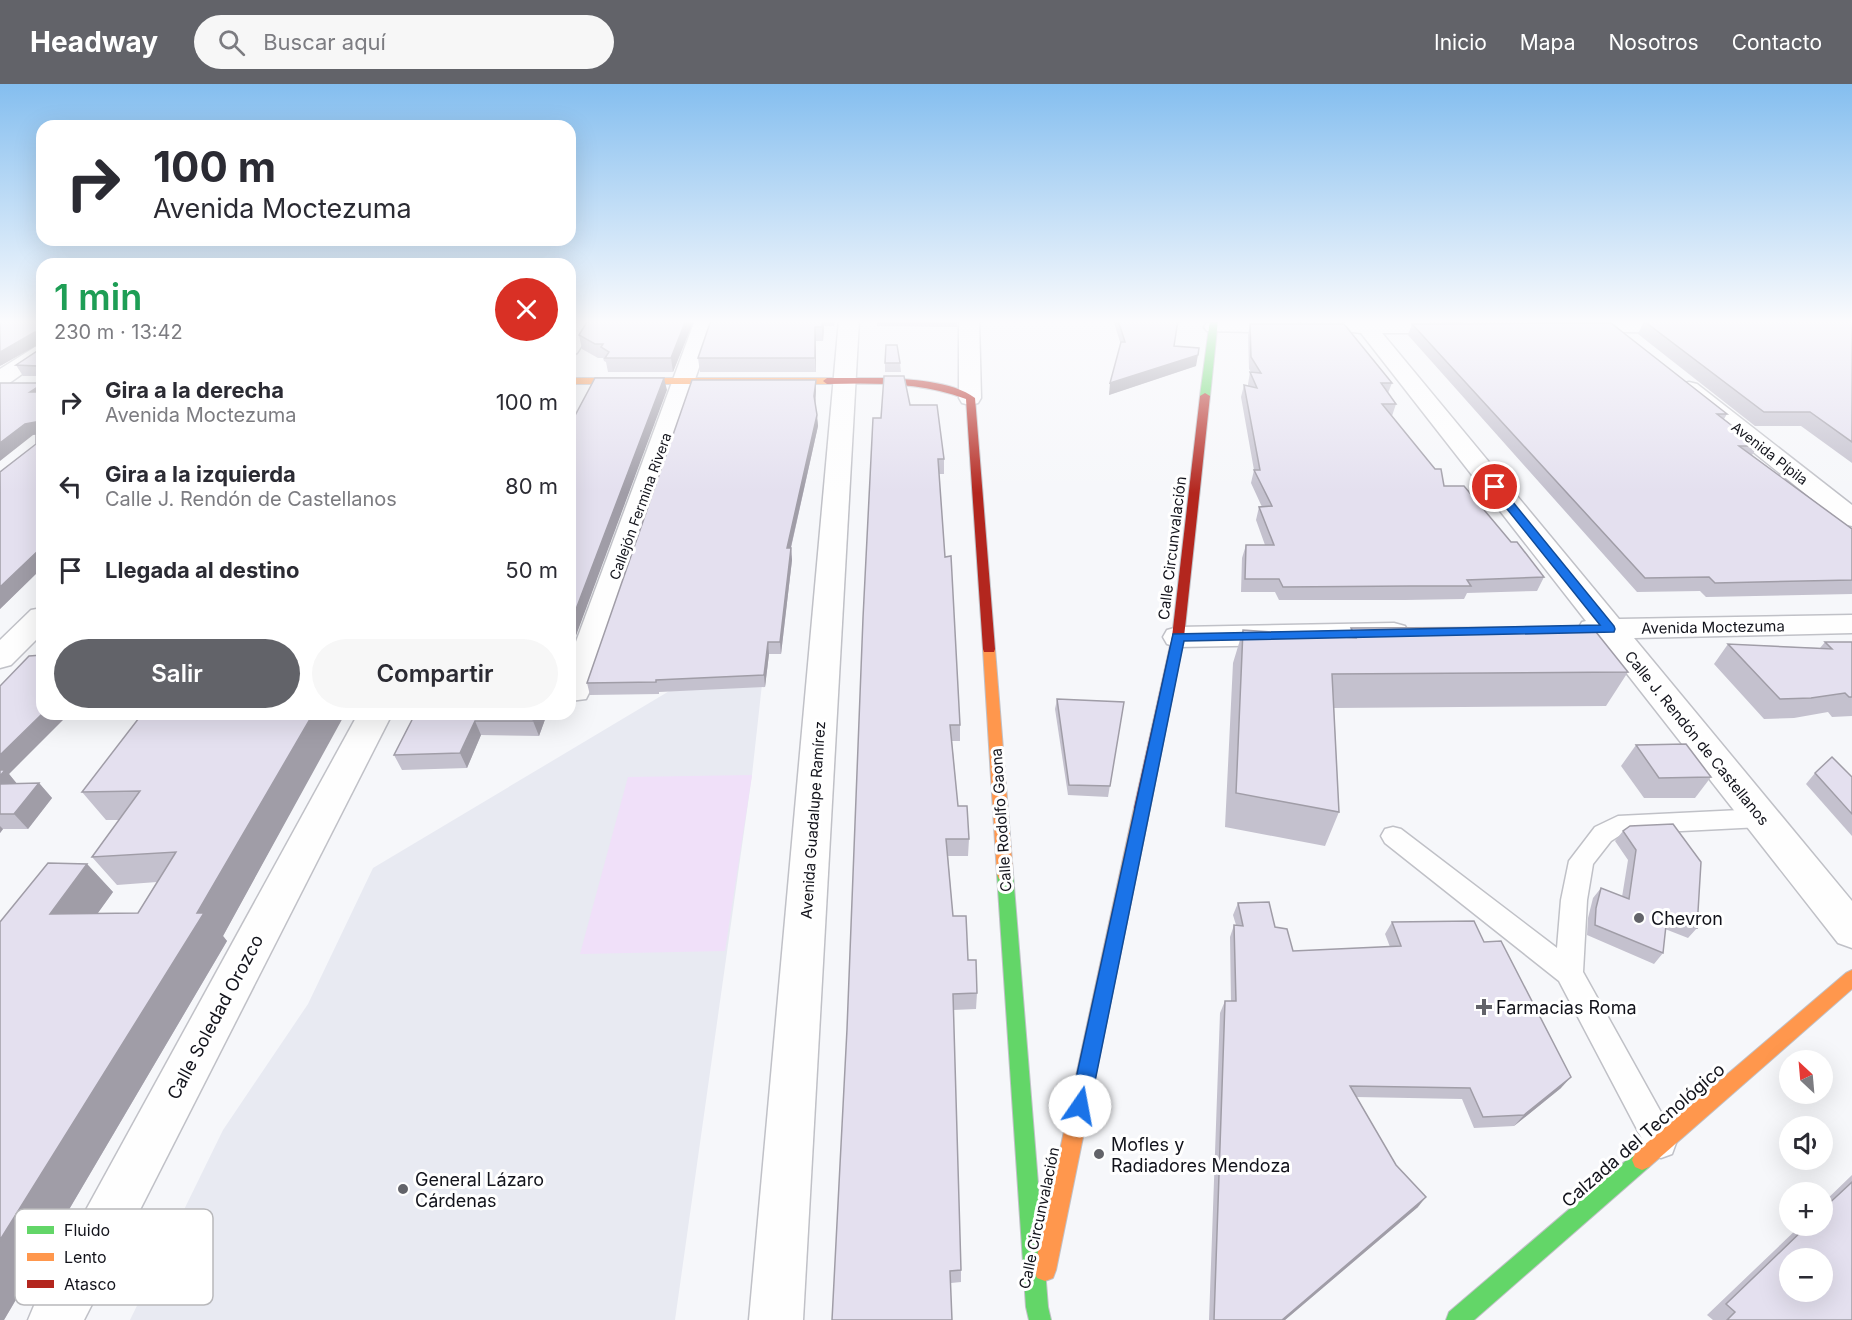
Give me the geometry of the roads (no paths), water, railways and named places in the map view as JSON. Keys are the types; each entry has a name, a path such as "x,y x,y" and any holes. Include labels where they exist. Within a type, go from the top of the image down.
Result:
{"street":[{"name":"Callejón Fermina Rivera","path":"576,685 685,378"},
{"name":"Calle Rodolfo Gaona","path":"970,378 1038,1313"},
{"name":"Calle Circunvalación","path":"1038,1313 1178,637 1208,378"},
{"name":"Calle J. Rendón de Castellanos","path":"1407,378 1852,931"},
{"name":"Avenida Pípila","path":"1676,378 1852,518"},
{"name":"Avenida Guadalupe Ramírez","path":"776,1320 845,380"},
{"path":"576,381 914,381 950,389 970,398"},
{"path":"0,386 21,385"},
{"path":"0,658 36,623"},
{"name":"Avenida Moctezuma","path":"1561,630 1852,624"},
{"path":"1178,637 1418,632"},
{"name":"Calle Soledad Orozco","path":"114,1209 372,720"},
{"name":"Calzada del Tecnológico","path":"1457,1320 1852,978"},
{"name":"Calle Soledad Orozco","path":"55,1320 63,1305"}],"lane":[{"path":"1569,973 1574,900 1581,861 1603,834 1618,825 1761,818"},
{"path":"1393,836 1569,973 1661,1143"}],"place":[{"name":"Chevron","path":"1639,918"},
{"name":"Farmacias Roma","path":"1484,1007"},
{"name":"Mofles y Radiadores Mendoza","path":"1099,1154"},
{"name":"General Lázaro Cárdenas","path":"403,1189"}]}
